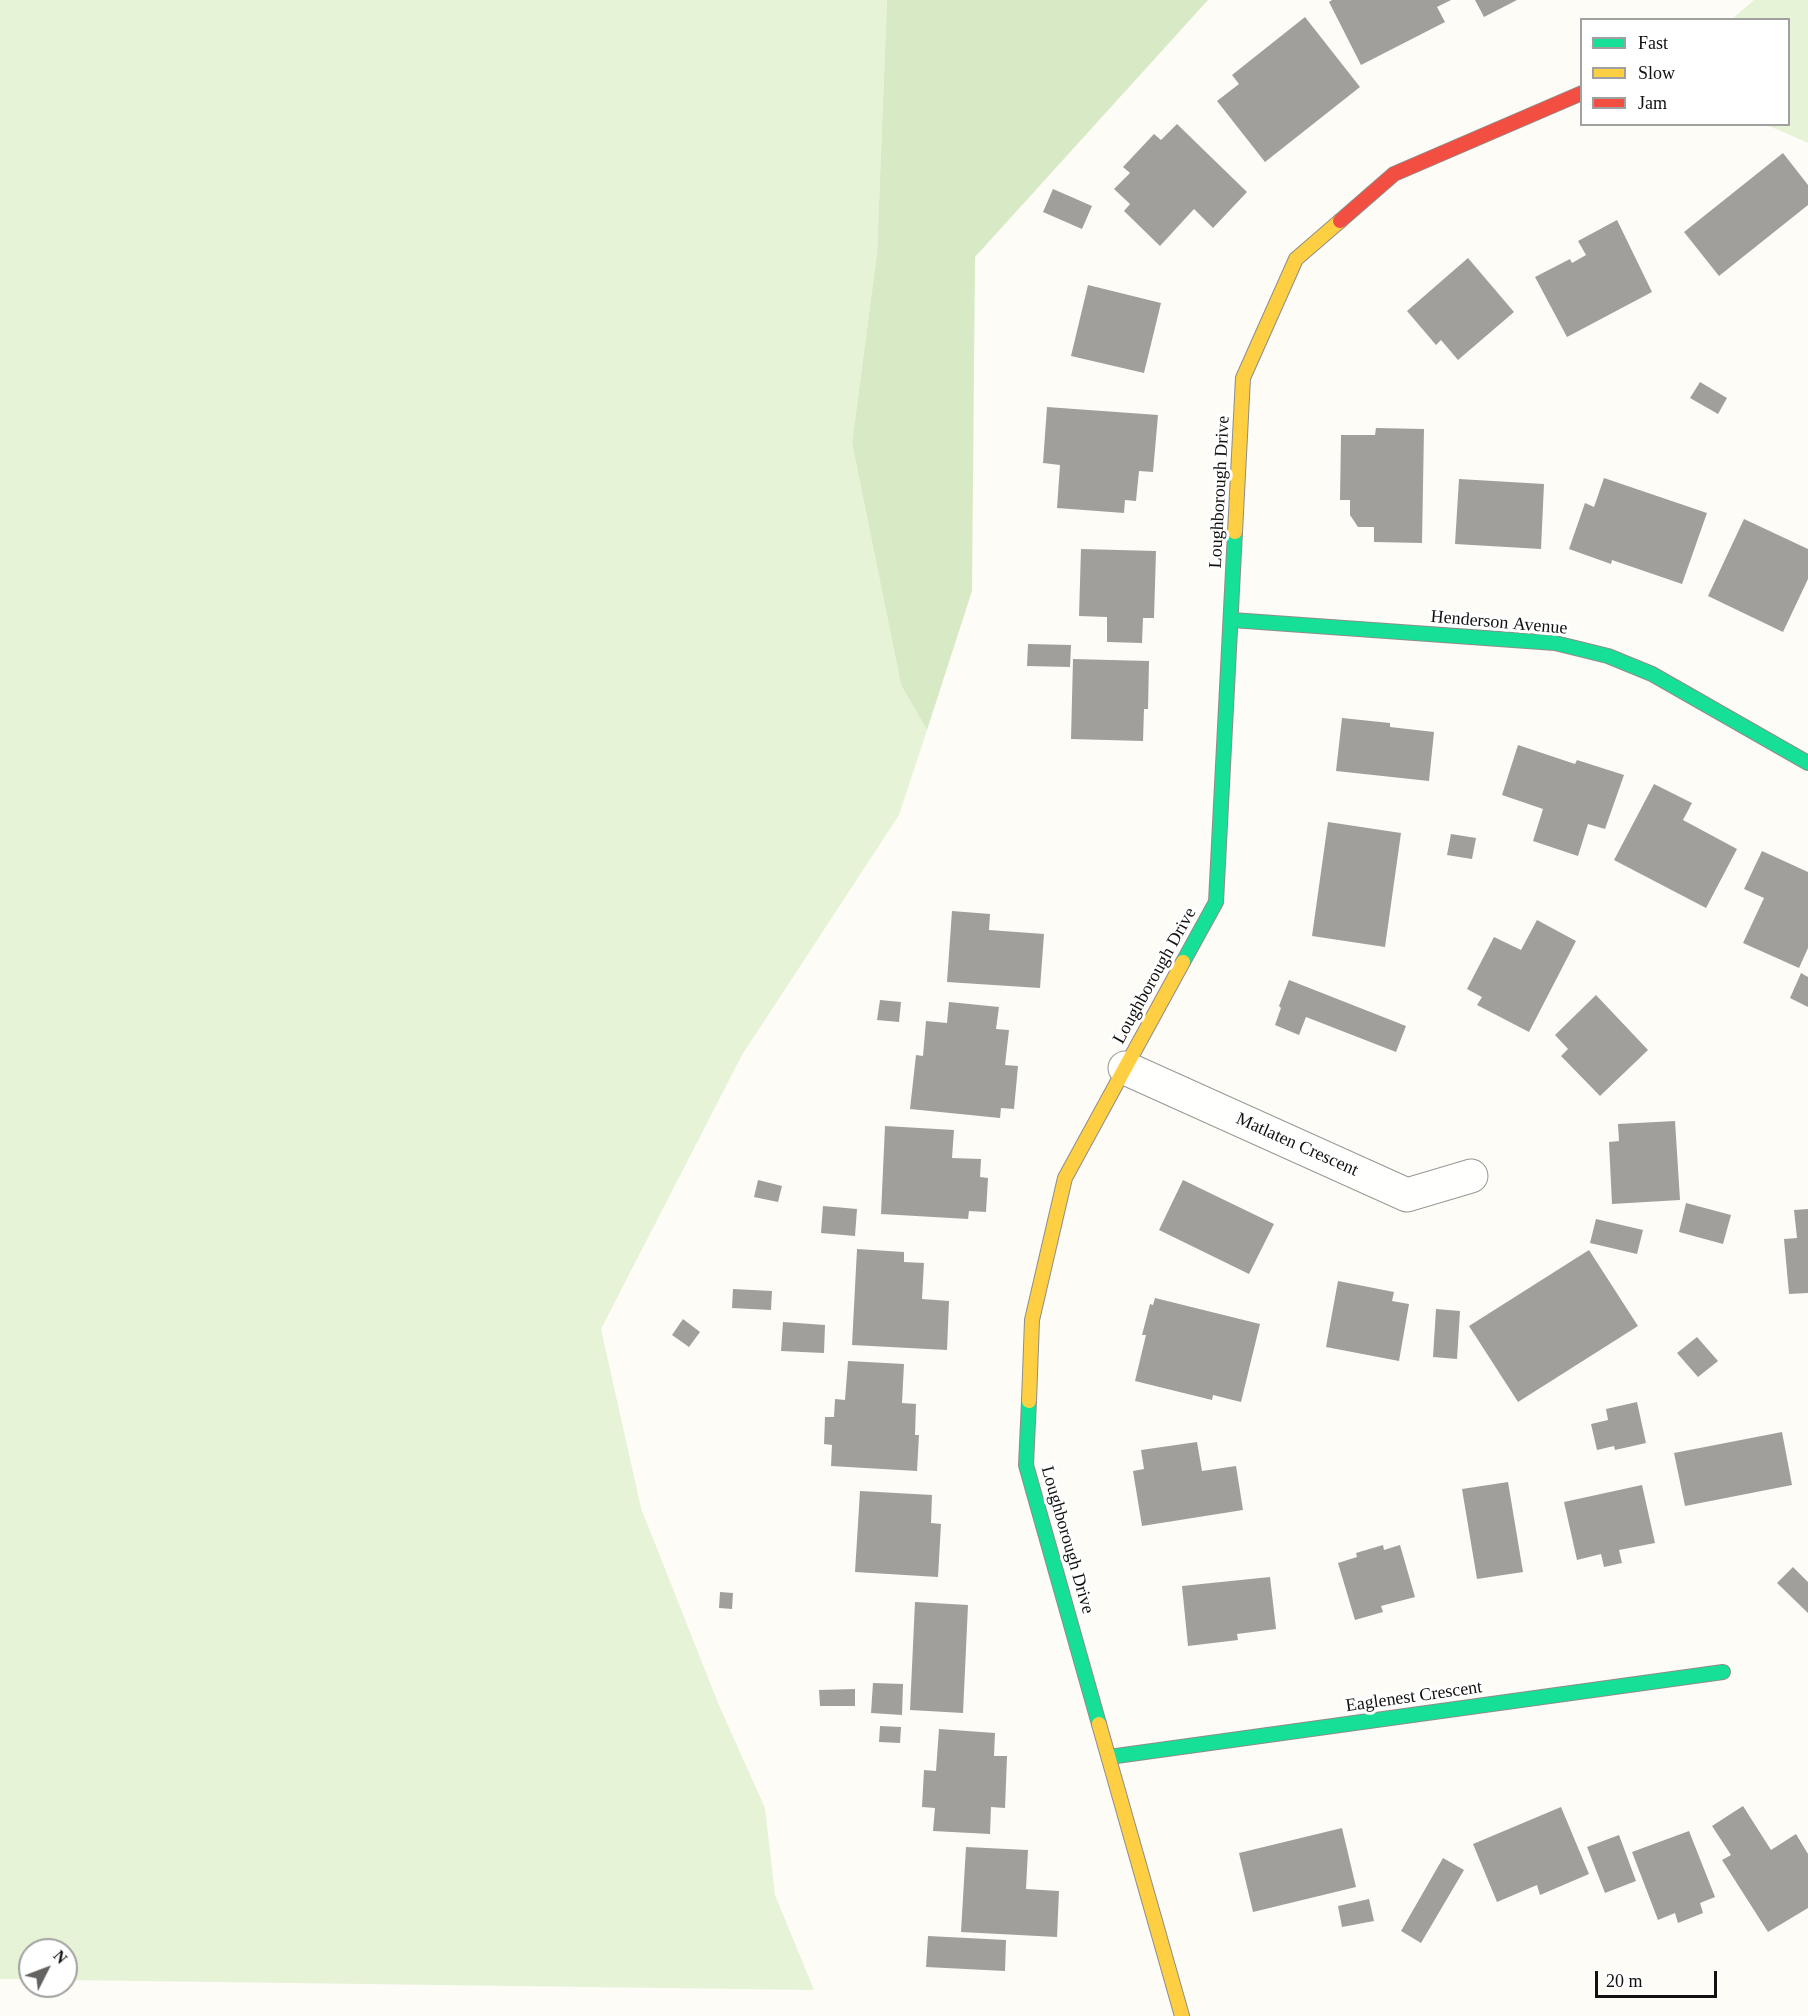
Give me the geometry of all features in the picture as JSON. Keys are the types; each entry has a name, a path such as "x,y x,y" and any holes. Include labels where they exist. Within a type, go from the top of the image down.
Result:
{"street":[{"name":"Loughborough Drive","path":"1182,2016 1026,1465 1032,1320 1065,1178 1216,902 1244,378 1296,259 1394,174 1580,93"},
{"name":"Henderson Avenue","path":"1232,620 1555,643 1608,656 1652,674 1808,763"},
{"name":"Matlaten Crescent","path":"1125,1068 1407,1195 1471,1176"},
{"name":"Eaglenest Crescent","path":"1109,1757 1723,1672"}],"green space":[{"path":"0,0 887,0 877,253 852,443 901,685 927,730 899,815 742,1055 601,1329 641,1508 718,1703 765,1808 775,1895 814,1990 78,1980 78,1938 18,1938 18,1979 0,1979"},
{"path":"887,0 1208,0 975,257 972,591 927,730 901,685 852,443 877,253"},
{"path":"1754,0 1808,0 1808,143 1769,126 1790,126 1790,18 1733,18"}],"building":[{"path":"1332,0 1451,0 1437,7 1445,22 1361,65 1329,2"},
{"path":"1475,0 1517,0 1484,17"},
{"path":"1305,17 1360,87 1265,162 1217,101 1239,84 1232,75"},
{"path":"1177,124 1247,192 1213,228 1194,209 1160,246 1124,211 1130,204 1114,189 1130,173 1123,167 1154,134 1161,140"},
{"path":"1783,153 1808,185 1808,205 1719,276 1684,232"},
{"path":"1053,189 1092,206 1082,229 1043,212"},
{"path":"1617,220 1652,292 1567,337 1535,277 1570,259 1572,263 1586,255 1578,241"},
{"path":"1468,258 1514,312 1458,360 1441,340 1436,345 1407,311"},
{"path":"1088,285 1161,303 1144,373 1071,356"},
{"path":"1700,382 1727,398 1718,414 1690,398"},
{"path":"1047,407 1158,415 1153,472 1139,471 1136,501 1125,500 1124,513 1057,508 1060,465 1043,463"},
{"path":"1376,428 1424,429 1422,543 1374,542 1374,527 1358,527 1350,515 1350,500 1340,500 1341,435 1375,435"},
{"path":"1604,478 1707,513 1682,584 1612,560 1611,564 1569,549 1585,503 1594,507"},
{"path":"1459,479 1544,484 1541,549 1455,544"},
{"path":"1744,519 1808,549 1808,579 1783,632 1708,596"},
{"path":"1081,549 1156,551 1154,618 1143,618 1142,643 1107,642 1107,617 1079,616"},
{"path":"1028,644 1071,645 1070,667 1027,666"},
{"path":"1073,659 1149,661 1148,709 1144,709 1143,741 1071,739"},
{"path":"1342,718 1390,723 1390,727 1434,732 1429,781 1336,771"},
{"path":"1518,745 1575,764 1577,760 1624,775 1605,829 1588,824 1578,856 1533,841 1543,809 1502,795"},
{"path":"1654,784 1692,803 1683,820 1737,849 1706,908 1614,860"},
{"path":"1328,822 1401,833 1385,947 1312,936"},
{"path":"1451,834 1476,838 1472,859 1447,855"},
{"path":"1762,851 1808,872 1808,948 1799,968 1743,943 1764,898 1744,889"},
{"path":"952,911 990,914 989,930 1044,934 1040,988 947,982"},
{"path":"1537,920 1576,941 1529,1032 1477,1005 1482,997 1467,989 1494,937 1521,950"},
{"path":"1801,973 1808,977 1808,1007 1790,998"},
{"path":"1289,980 1406,1026 1396,1052 1306,1017 1299,1035 1275,1025 1281,1008 1279,1006"},
{"path":"1596,995 1648,1050 1600,1096 1561,1056 1568,1049 1555,1035"},
{"path":"880,1000 901,1002 899,1022 877,1020"},
{"path":"949,1002 999,1007 996,1029 1009,1030 1005,1065 1018,1066 1014,1109 1001,1108 1000,1118 910,1109 916,1055 923,1056 926,1021 947,1023"},
{"path":"1675,1121 1680,1200 1612,1204 1609,1142 1619,1141 1618,1124"},
{"path":"885,1126 954,1130 952,1158 981,1159 980,1177 988,1178 986,1212 969,1211 968,1219 881,1214"},
{"path":"758,1180 782,1186 778,1202 754,1197"},
{"path":"1183,1180 1274,1224 1249,1274 1159,1230"},
{"path":"1686,1203 1731,1215 1723,1244 1679,1232"},
{"path":"823,1206 857,1209 855,1236 821,1233"},
{"path":"1808,1209 1808,1293 1789,1294 1784,1239 1797,1238 1794,1210"},
{"path":"1596,1219 1643,1230 1637,1254 1590,1243"},
{"path":"857,1249 904,1252 904,1262 924,1263 922,1299 949,1301 947,1350 852,1345"},
{"path":"1589,1250 1638,1326 1518,1402 1469,1326"},
{"path":"1338,1281 1394,1292 1392,1301 1409,1304 1399,1361 1326,1347"},
{"path":"733,1289 772,1291 771,1310 732,1308"},
{"path":"1155,1298 1260,1324 1241,1402 1213,1395 1212,1400 1135,1381 1146,1335 1142,1335 1150,1304 1153,1305"},
{"path":"1436,1309 1460,1311 1457,1359 1433,1357"},
{"path":"683,1319 700,1332 689,1347 672,1335"},
{"path":"783,1322 825,1325 824,1353 781,1351"},
{"path":"1697,1337 1718,1361 1698,1377 1677,1353"},
{"path":"848,1361 904,1364 902,1403 916,1404 915,1435 919,1435 917,1471 831,1466 832,1445 824,1444 825,1417 834,1417 835,1399 845,1400"},
{"path":"1637,1402 1646,1443 1615,1450 1614,1446 1597,1450 1591,1424 1608,1420 1606,1409"},
{"path":"1782,1432 1792,1485 1685,1506 1674,1453"},
{"path":"1197,1442 1202,1471 1236,1466 1243,1510 1142,1526 1133,1471 1144,1469 1141,1450"},
{"path":"1508,1482 1523,1572 1477,1579 1462,1489"},
{"path":"1642,1485 1655,1543 1619,1550 1622,1563 1604,1567 1601,1554 1577,1560 1564,1502"},
{"path":"860,1491 932,1495 931,1523 941,1524 938,1577 855,1572"},
{"path":"1383,1545 1384,1550 1400,1545 1415,1597 1381,1606 1383,1612 1355,1620 1338,1563 1357,1557 1356,1553"},
{"path":"1793,1567 1808,1582 1808,1613 1777,1583"},
{"path":"1270,1577 1276,1629 1237,1634 1238,1640 1188,1646 1182,1586"},
{"path":"720,1592 733,1593 732,1609 719,1608"},
{"path":"915,1602 968,1605 963,1713 910,1710"},
{"path":"873,1683 903,1684 902,1715 871,1713"},
{"path":"855,1689 855,1706 820,1706 819,1690"},
{"path":"880,1726 901,1727 900,1743 879,1742"},
{"path":"939,1729 995,1733 994,1756 1007,1756 1005,1808 991,1807 990,1834 933,1831 935,1808 922,1807 924,1770 936,1771"},
{"path":"1743,1806 1771,1850 1796,1834 1808,1854 1808,1908 1768,1932 1722,1860 1731,1855 1712,1826"},
{"path":"1561,1807 1589,1874 1540,1895 1537,1885 1497,1902 1473,1844"},
{"path":"1342,1828 1356,1887 1253,1912 1239,1853"},
{"path":"1689,1831 1715,1897 1700,1903 1703,1913 1678,1923 1675,1913 1658,1920 1632,1852"},
{"path":"1619,1835 1636,1881 1605,1893 1587,1847"},
{"path":"966,1847 1028,1850 1026,1889 1059,1891 1057,1937 961,1932"},
{"path":"1443,1858 1464,1870 1421,1943 1401,1931"},
{"path":"1369,1899 1374,1921 1342,1927 1338,1906"},
{"path":"928,1936 1006,1940 1005,1971 926,1967"}],"traffic: fast":[{"path":"1183,962 1216,902 1235,532"},
{"path":"1232,620 1555,643 1608,656 1652,674 1808,763"},
{"path":"1029,1401 1026,1465 1099,1724"},
{"path":"1109,1757 1723,1672"}],"traffic: slow":[{"path":"1235,532 1243,378 1296,259 1340,221"},
{"path":"1029,1401 1032,1320 1065,1178 1183,962"},
{"path":"1099,1724 1182,2016"}],"traffic: jam":[{"path":"1340,221 1394,174 1580,94"}]}
